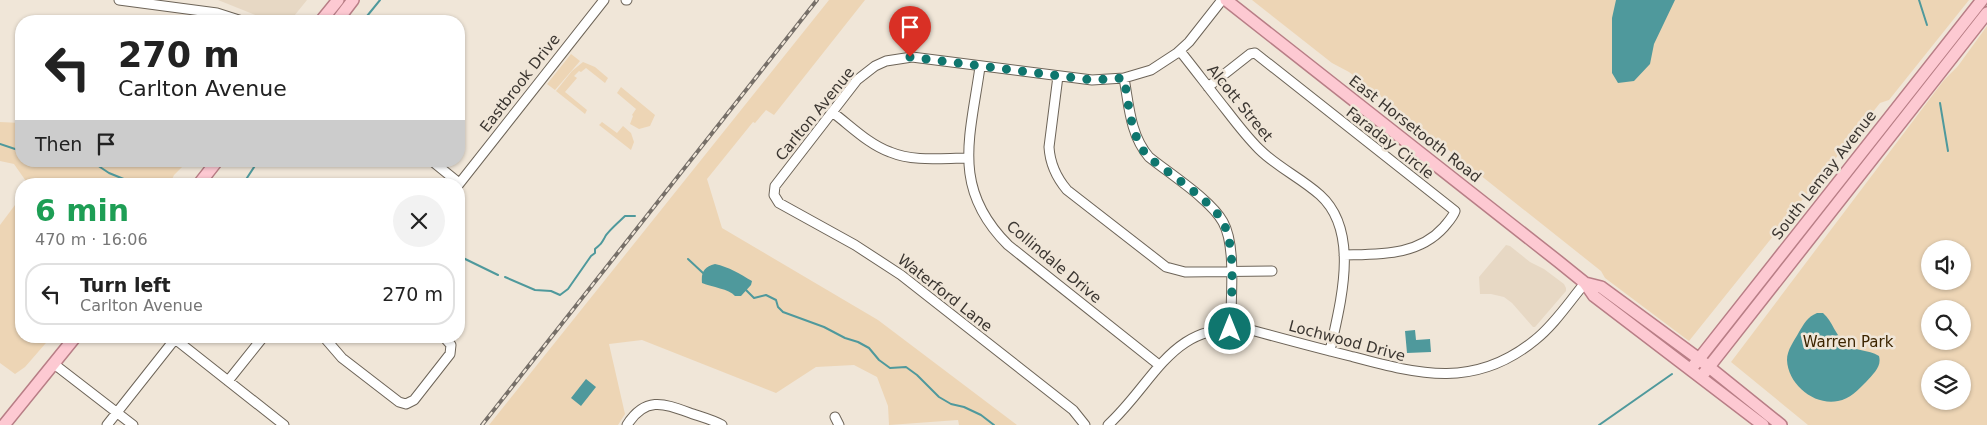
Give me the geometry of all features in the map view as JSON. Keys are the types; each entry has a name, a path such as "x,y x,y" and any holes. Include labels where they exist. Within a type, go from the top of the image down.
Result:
{"main road":[{"path":"325,15 338,0"},
{"path":"342,15 353,0"},
{"name":"East Horsetooth Road","path":"1226,0 1585,282 1594,296 1691,369 1705,372 1781,425"},
{"name":"South Lemay Avenue","path":"1691,369 1982,0"},
{"name":"South Lemay Avenue","path":"1705,372 1987,13"},
{"path":"204,178 212,167"},
{"name":"East Horsetooth Road","path":"1585,282 1602,287 1699,360 1705,372 1763,425"},
{"path":"5,425 70,343"}],"street":[{"path":"119,0 223,15"},
{"name":"Eastbrook Drive","path":"463,178 604,0"},
{"name":"Carlton Avenue","path":"776,199 774,195 775,186 857,80 875,66 912,57 980,67 1098,80 1124,78 1151,70 1180,51 1222,0"},
{"name":"Alcott Street","path":"1180,51 1260,150 1326,202 1338,221 1344,244 1344,255 1340,302 1330,351"},
{"name":"Faraday Circle","path":"1208,87 1250,54 1255,53 1455,211 1448,222 1434,236 1411,249 1389,254 1344,255"},
{"name":"Collindale Drive","path":"980,67 968,158 974,195 989,223 1008,245 1159,365"},
{"path":"1058,76 1049,147 1052,165 1061,184 1166,267 1185,272 1272,272"},
{"path":"1124,78 1134,135 1138,143 1148,157 1210,206 1220,217 1228,234 1231,272 1230,329"},
{"path":"832,112 870,142 890,152 919,159 968,158"},
{"path":"439,167 453,178"},
{"name":"Waterford Lane","path":"776,199 855,244 901,275 1073,410 1085,425"},
{"name":"Lochwood Drive","path":"1108,425 1129,405 1169,354 1191,339 1206,333 1230,329 1251,330 1422,374 1443,375 1472,370 1508,358 1534,340 1556,319 1585,282"},
{"path":"107,425 172,343"},
{"path":"180,343 284,425"},
{"path":"228,381 258,343"},
{"path":"329,343 342,358 399,402 406,404 414,400 450,354 451,345 449,343"},
{"path":"54,364 132,425"},
{"path":"627,425 638,411 655,404 670,406 722,425"}],"shaded area":[{"path":"218,0 307,0 295,15 256,15"},
{"path":"1506,245 1530,262 1544,269 1564,284 1566,288 1566,291 1535,327 1504,297 1480,294 1479,277"}],"green space":[{"path":"829,0 865,0 774,115 766,110 755,123 753,122 707,179 722,228 878,320 1017,425 959,425 958,420 889,425 888,406 877,377 854,365 816,367 776,393 642,340 609,344 625,414 618,425 489,425"},
{"path":"1252,0 1969,0 1889,100 1880,103 1689,341 1605,278 1601,271 1401,112 1349,72 1332,63"},
{"name":"Warren Park","path":"1987,26 1987,425 1808,425 1731,362 1944,80 1958,66"},
{"path":"571,54 580,61 555,90 547,84"},
{"path":"583,62 595,67 608,78 605,83 586,68 574,76 577,78 565,92 587,110 585,114 556,91 572,71"},
{"path":"621,87 655,115 650,126 639,129 630,124 636,109 617,93"},
{"path":"0,122 15,123 15,165 0,161"},
{"path":"602,122 617,133 623,126 631,133 634,142 631,150 599,125"},
{"path":"16,167 182,167 173,178 24,178"},
{"path":"15,205 15,343 46,343 25,367 15,374 0,363 0,225"}],"water":[{"path":"1616,0 1675,0 1654,44 1650,64 1634,81 1618,83 1612,73 1612,18"},
{"path":"715,264 748,278 752,281 751,285 741,296 735,296 725,290 702,283 704,270"},
{"path":"1817,313 1823,313 1842,340 1849,346 1879,356 1879,364 1874,373 1857,391 1842,400 1829,402 1812,397 1804,392 1792,378 1789,369 1787,356 1791,346 1806,321"},
{"path":"1415,330 1416,340 1430,339 1431,352 1407,353 1405,331"},
{"path":"586,379 596,387 581,406 571,398"}],"waterway":[{"path":"368,15 380,0"},
{"path":"1919,0 1927,25"},
{"path":"1940,103 1948,151"},
{"path":"0,144 15,149"},
{"path":"100,167 121,178"},
{"path":"247,178 254,167"},
{"path":"505,277 535,290 551,291 560,295 568,289 611,229 625,216 635,216"},
{"path":"465,259 498,275"},
{"path":"688,259 703,273"},
{"path":"746,290 754,298 766,295 776,300 778,307 783,312 858,342 869,348 879,360 890,368 906,367 939,397 951,404 964,407 981,415 994,425"},
{"path":"1599,425 1672,374"}],"railway":[{"path":"482,425 817,0"}],"route":[{"path":"910,57 1092,80 1124,78 1134,135 1142,149 1148,157 1210,206 1224,224 1230,244 1230,329"}]}
